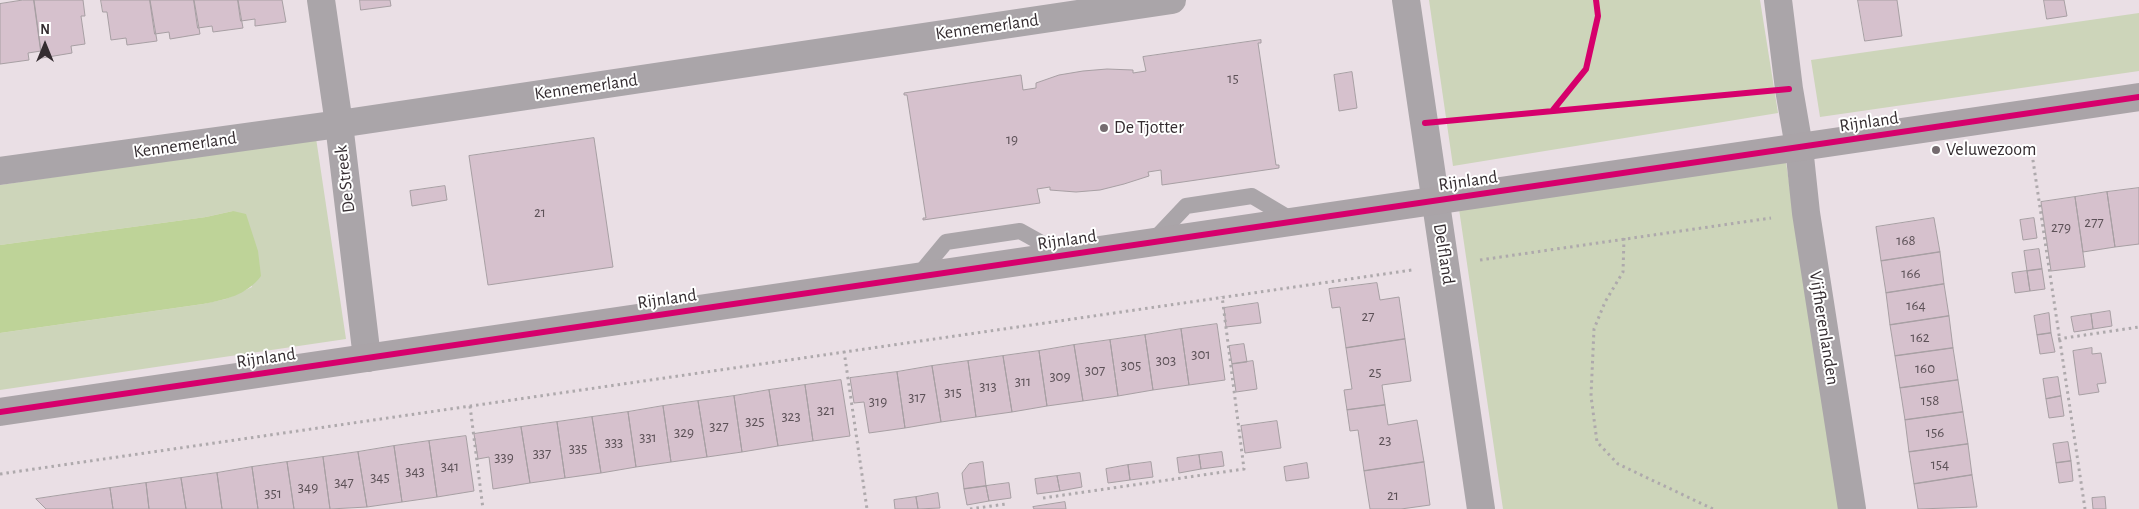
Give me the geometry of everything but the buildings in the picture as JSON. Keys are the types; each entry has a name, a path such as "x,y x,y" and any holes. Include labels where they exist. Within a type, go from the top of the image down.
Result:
{"street":[{"name":"De Streek","path":"320,0 339,124 367,358"},
{"name":"Kennemerland","path":"0,171 339,124 1172,0"},
{"name":"Delfland","path":"1406,0 1481,509"},
{"path":"1778,0 1789,89 1799,147"},
{"name":"Rijnland","path":"0,412 2139,97"},
{"name":"Vijfherenlanden","path":"1799,147 1806,213 1852,509"}],"path":[{"path":"2026,114 2085,509"},
{"path":"0,474 1806,213"},
{"path":"1624,238 1623,272 1605,302 1594,329 1591,396 1597,442 1618,464 1713,509"},
{"path":"1043,498 1244,470 1222,296"},
{"path":"2058,338 2139,327"},
{"path":"844,351 867,509"},
{"path":"470,406 483,509"},
{"path":"970,509 1006,504"}],"shaded area":[{"path":"1429,0 1760,0 1778,113 1453,166"},
{"path":"2139,13 2139,71 1820,117 1811,60"},
{"path":"316,138 346,339 0,390 0,333 203,304 226,299 252,287 233,211 206,217 0,245 0,185"},
{"path":"1785,156 1840,509 1503,509 1459,209"},
{"path":"233,211 246,214 258,251 261,276 249,288 235,296 203,304 0,333 0,245 206,217"}],"cycle path":[{"path":"1553,110 1586,69 1598,16 1596,0"},
{"path":"1425,123 1789,89"},
{"path":"0,412 2139,97"}],"place":[{"name":"De Tjotter","path":"1104,128"},
{"name":"Veluwezoom","path":"1936,150"}]}
